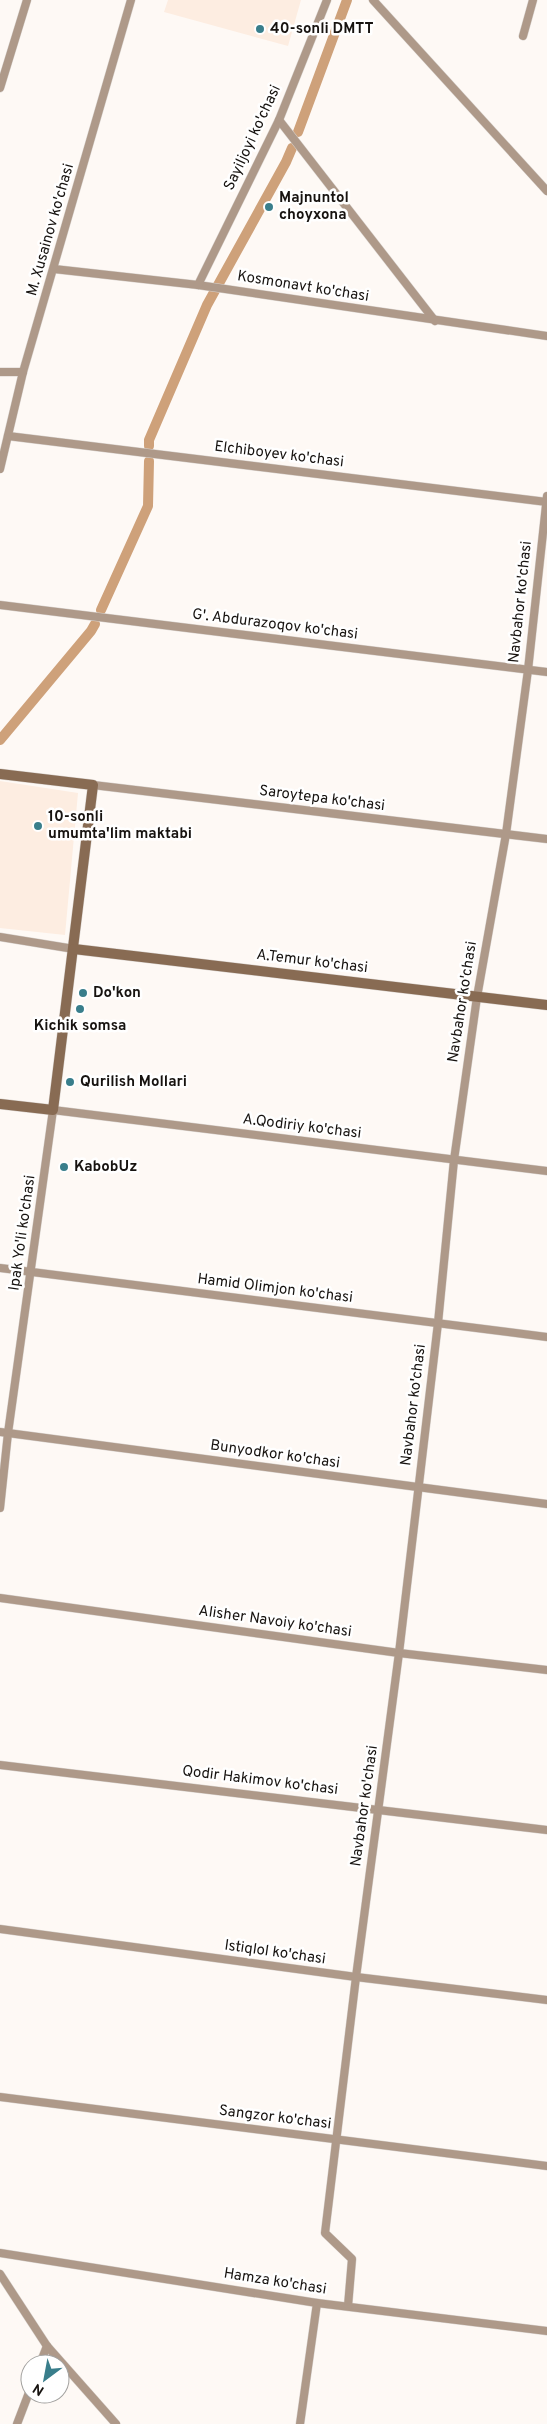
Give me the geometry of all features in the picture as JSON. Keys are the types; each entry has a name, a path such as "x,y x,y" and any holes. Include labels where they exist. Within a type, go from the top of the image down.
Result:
{"main road":[{"path":"0,774 93,786 53,1110 0,1104"},
{"name":"A.Temur ko'chasi","path":"74,949 547,1005"}],"street":[{"path":"0,88 27,0"},
{"name":"M. Xusainov ko'chasi","path":"0,469 23,372 130,0"},
{"name":"Sayiljoyi ko'chasi","path":"198,285 279,120 327,0"},
{"path":"373,0 547,191"},
{"path":"523,36 533,0"},
{"path":"279,120 435,321"},
{"name":"Kosmonavt ko'chasi","path":"54,269 198,285 547,336"},
{"path":"0,372 23,372"},
{"name":"Elchiboyev ko'chasi","path":"8,436 547,500"},
{"name":"Navbahor ko'chasi","path":"348,2306 352,2259 325,2233 356,1978 380,1809 399,1653 438,1323 454,1160 477,996 506,834 528,670 547,500"},
{"name":"G'. Abdurazoqov ko'chasi","path":"0,605 547,672"},
{"name":"Saroytepa ko'chasi","path":"93,786 547,839"},
{"path":"0,937 74,949"},
{"name":"A.Qodiriy ko'chasi","path":"53,1110 547,1171"},
{"name":"Ipak Yo'li ko'chasi","path":"0,1508 4,1432 32,1273 53,1110"},
{"name":"Hamid Olimjon ko'chasi","path":"0,1268 547,1337"},
{"name":"Bunyodkor ko'chasi","path":"4,1432 418,1489 547,1504"},
{"name":"Alisher Navoiy ko'chasi","path":"0,1598 399,1653 547,1670"},
{"name":"Qodir Hakimov ko'chasi","path":"0,1765 547,1830"},
{"name":"Istiqlol ko'chasi","path":"0,1929 356,1978 547,2000"},
{"name":"Sangzor ko'chasi","path":"0,2097 547,2166"},
{"name":"Hamza ko'chasi","path":"0,2253 317,2304 348,2306 547,2332"},
{"path":"0,2274 46,2346 116,2424"},
{"path":"300,2424 317,2304"},
{"path":"43,2354 46,2346"},
{"path":"17,2424 25,2404"}],"shaded area":[{"name":"40-sonli DMTT","path":"168,0 301,0 288,46 164,12"},
{"name":"10-sonli umumta'lim maktabi","path":"0,781 78,793 65,935 0,928"}],"waterway":[{"path":"298,132 347,0"},
{"path":"149,446 149,440 207,305 292,148"},
{"path":"101,610 148,506 149,461"},
{"path":"0,740 95,624"}],"place":[{"name":"40-sonli DMTT","path":"260,29"},
{"name":"Majnuntol choyxona","path":"269,207"},
{"name":"10-sonli umumta'lim maktabi","path":"38,826"},
{"name":"Do'kon","path":"83,993"},
{"name":"Kichik somsa","path":"80,1009"},
{"name":"Qurilish Mollari","path":"70,1082"},
{"name":"KabobUz","path":"64,1167"}]}
